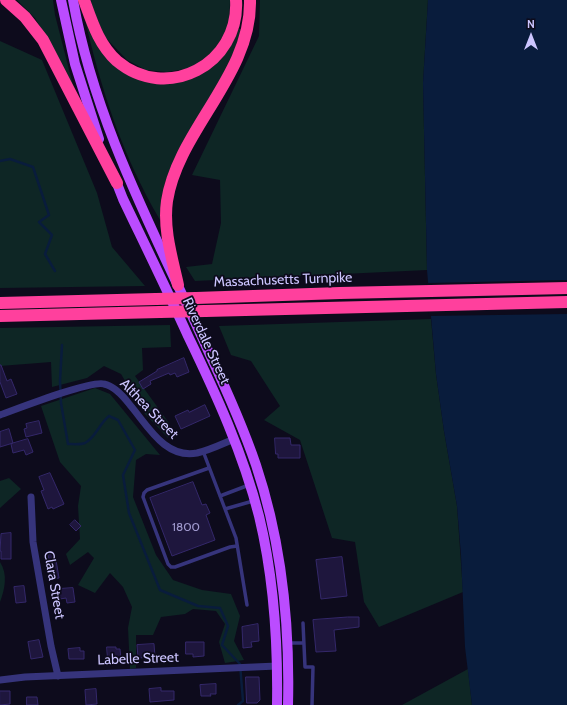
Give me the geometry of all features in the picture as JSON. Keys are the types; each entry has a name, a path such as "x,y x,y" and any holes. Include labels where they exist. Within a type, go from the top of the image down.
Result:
{"highway":[{"path":"6,0 26,17 43,40 116,184"},
{"path":"84,0 97,34 107,50 117,61 141,75 157,78 169,78 187,75 199,70 221,51 232,29 236,12 236,0"},
{"path":"178,285 167,232 166,209 170,189 184,154 238,56 247,28 250,0"},
{"name":"Massachusetts Turnpike","path":"0,303 567,288"},
{"name":"Massachusetts Turnpike","path":"0,316 567,302"}],"main road":[{"name":"Riverdale Street","path":"61,0 67,30 82,87 116,184 213,387 250,484 264,538 271,576 278,666 277,705"},
{"name":"Riverdale Street","path":"73,0 88,64 104,115 135,194 178,285 245,435 263,488 276,542 285,602 288,643 288,705"}],"street":[{"name":"Althea Street","path":"0,415 70,391 100,383 108,385 125,399 153,433 168,448 176,452 184,454 203,451 234,439"},
{"name":"Clara Street","path":"31,497 33,542 51,646 58,676"},
{"name":"Labelle Street","path":"0,680 24,677 278,666"}],"lane":[{"path":"234,439 245,435"},
{"path":"203,451 236,538 248,605"},
{"path":"209,468 146,490 144,493 144,497 168,564 174,568 230,547 237,546"},
{"path":"220,496 250,484"},
{"path":"225,509 254,500"},
{"path":"303,623 305,667 313,667 312,705"},
{"path":"288,643 304,643"},
{"path":"278,666 288,666"}],"green space":[{"path":"17,0 53,0 55,15 74,89 35,18"},
{"path":"91,0 230,0 229,27 213,52 191,68 167,72 146,70 127,60 105,37 92,7"},
{"path":"260,0 428,0 423,83 427,270 195,281 186,267 212,264 221,223 220,180 192,175 259,36"},
{"path":"84,15 106,57 126,74 149,82 171,83 194,78 215,65 231,45 238,29 241,29 227,68 175,158 165,182 161,203 160,220 134,171 123,146 97,68"},
{"path":"0,41 42,60 97,193 112,247 145,286 0,288"},
{"path":"431,319 436,374 457,506 463,592 379,627 364,602 355,542 332,538 300,440 264,420 280,406 251,361 231,355 219,326"},
{"path":"170,325 171,347 142,348 143,370 135,376 169,423 168,438 145,414 121,374 104,366 87,378 52,387 51,362 0,366 0,328"},
{"path":"95,388 110,394 160,455 146,454 136,460 133,497 156,555 173,580 202,590 231,594 240,616 234,641 244,660 225,663 219,642 225,624 216,611 193,609 185,614 161,617 153,635 136,635 136,668 130,669 128,628 132,607 123,587 110,573 95,593 78,585 94,558 88,552 70,565 66,554 80,539 78,506 81,486 60,462 41,406"},
{"path":"9,478 21,489 0,508 0,481"},
{"path":"0,562 4,571 5,582 0,602"},
{"path":"468,669 472,705 402,705"}],"water":[{"path":"428,0 567,0 567,705 472,705 465,647 461,555 457,506 436,374 427,270 423,83"}],"pier":[{"path":"567,280 567,314 429,316 426,283"}],"building":[{"path":"184,358 189,372 177,377 175,373 170,375 169,373 150,381 151,384 143,389 139,382 157,370"},
{"path":"0,365 7,381 11,379 17,394 6,398 0,382"},
{"path":"205,405 210,416 181,429 175,416"},
{"path":"39,421 42,433 26,437 24,429 27,428 26,424"},
{"path":"9,429 13,443 0,447 0,432"},
{"path":"275,438 290,438 291,445 300,445 300,458 278,458 278,454 276,454"},
{"path":"28,439 33,452 26,455 24,450 13,453 11,444"},
{"path":"50,473 64,504 53,509 52,507 48,509 41,491 44,490 39,477"},
{"path":"193,482 202,505 206,504 210,513 206,515 215,540 172,556 150,498"},
{"path":"75,520 81,526 76,531 70,525"},
{"path":"11,533 11,559 1,559 1,534"},
{"path":"55,554 59,578 52,579 48,555"},
{"path":"342,557 347,596 321,599 316,560"},
{"path":"24,586 26,602 16,603 14,587"},
{"path":"73,588 75,602 67,603 66,598 60,599 59,589"},
{"path":"359,617 359,627 334,630 336,651 316,652 313,620"},
{"path":"258,624 259,641 251,642 252,647 243,648 242,627"},
{"path":"39,640 43,657 31,659 28,642"},
{"path":"186,642 204,642 204,656 193,657 193,654 186,654"},
{"path":"154,644 155,657 138,658 137,645"},
{"path":"107,647 116,647 116,649 120,649 121,659 108,659"},
{"path":"80,648 80,651 84,651 84,659 69,659 68,649"},
{"path":"246,677 259,677 260,700 257,703 247,703"},
{"path":"216,684 216,694 210,694 211,696 201,696 200,685"},
{"path":"161,688 161,691 174,691 174,700 150,702 149,689"},
{"path":"96,689 97,704 86,705 85,690"},
{"path":"0,691 10,691 10,704 0,705"},
{"path":"27,697 37,697 38,705 27,705"}],"waterway":[{"path":"0,161 10,159 33,167 49,215 39,222 52,235 45,254 55,271"},
{"path":"62,345 60,381 61,403 68,444 85,443 95,434 109,416 118,420 135,450 123,475 129,513 160,590 198,606 220,608 228,626 222,645 240,664 243,701 238,705"}]}
